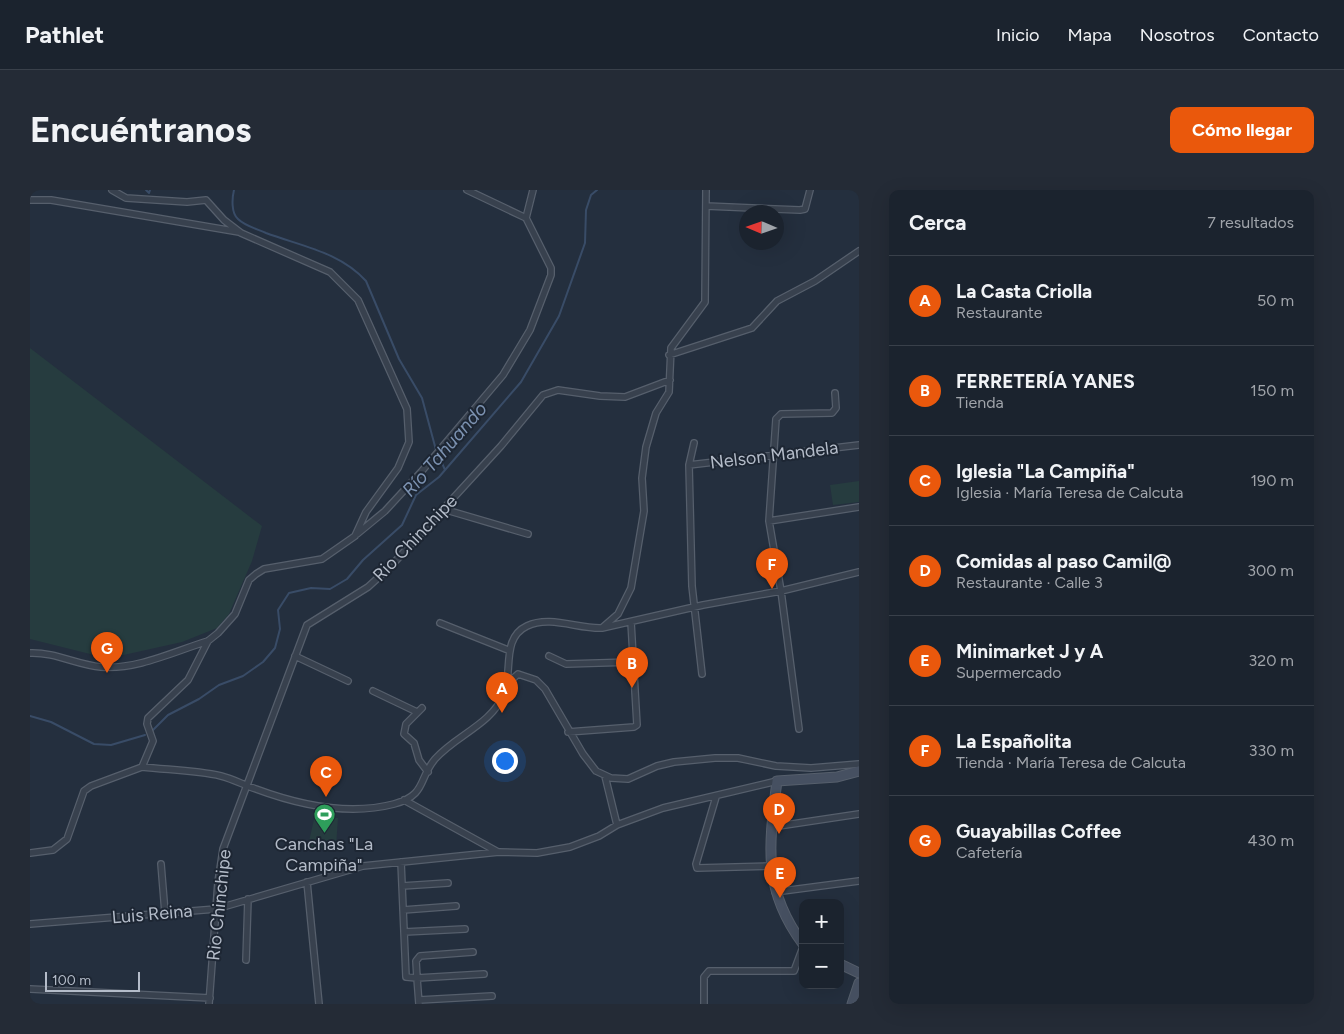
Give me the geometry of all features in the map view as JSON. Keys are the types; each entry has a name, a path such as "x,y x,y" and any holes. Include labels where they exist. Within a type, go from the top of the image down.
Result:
{"main road":[{"path":"802,944 781,910 775,892 771,866 772,827 777,781 837,777 859,770"},
{"path":"844,966 859,973"},
{"path":"852,1004 859,983"}],"street":[{"path":"112,190 126,198 187,202 206,200 224,220 241,233 330,272 358,300 406,409 410,442 398,468 366,512 355,536"},
{"path":"30,653 61,657 81,665 103,668 136,664 208,641 218,634 235,614 249,580 256,574 264,569 322,559 355,536 385,511 421,472 503,375 530,330 551,274 551,268 526,218 467,190"},
{"path":"526,218 533,190"},
{"path":"602,628 618,614 631,588 644,511 642,478 646,447 656,413 669,392 669,355 671,348 705,302 706,190"},
{"path":"706,206 804,209 810,190"},
{"path":"30,200 52,200 241,233"},
{"path":"669,355 752,328 777,301 815,281 859,251"},
{"name":"Rio Chinchipe","path":"210,1001 216,909 223,848 307,625 368,587 391,566 543,396 550,391 558,390 616,398 635,394 670,380"},
{"path":"800,730 782,591 769,521 777,416 781,414 832,413 836,408 836,393"},
{"path":"694,443 689,465 693,608 702,674"},
{"name":"Nelson Mandela","path":"689,465 859,445"},
{"path":"769,521 859,507"},
{"path":"443,509 528,534"},
{"path":"507,684 508,650 517,634 525,627 535,623 550,622 602,628 782,591 859,572"},
{"path":"568,732 634,727 637,725 632,662 632,622"},
{"path":"440,623 508,650"},
{"path":"142,767 152,741 147,721 188,680 208,641"},
{"path":"294,656 348,681"},
{"path":"549,656 566,664 632,662"},
{"path":"30,853 53,850 67,839 84,791 91,786 142,767 192,771 222,776 317,807 338,809 382,806 404,800 416,793 433,761 442,751 494,710 507,684 518,674 536,680 545,689 568,732 591,765 606,776 628,779 664,764 715,758 738,758 776,766 811,768 859,764"},
{"path":"373,691 417,712"},
{"path":"422,708 406,724 404,734 414,743 419,760 428,772"},
{"path":"606,776 617,825"},
{"name":"Luis Reina","path":"30,924 216,909 363,866 499,852 537,853 570,847 599,836 617,825 663,808 716,797 777,781"},
{"path":"716,797 696,864 697,868 771,866"},
{"path":"404,800 499,852"},
{"path":"772,827 859,814"},
{"path":"400,862 406,977 484,974"},
{"path":"161,864 165,913"},
{"path":"775,892 859,881"},
{"path":"307,882 319,1004"},
{"path":"402,886 448,883"},
{"path":"246,960 248,899"},
{"path":"403,910 456,906"},
{"path":"404,932 465,929"},
{"path":"473,952 420,956 416,961 419,1002 492,996"},
{"path":"704,1004 704,977 709,971 794,971 799,957"},
{"path":"30,989 210,1001"}],"green space":[{"path":"30,348 262,526 252,561 229,614 217,628 182,642 119,656 94,655 30,639"},
{"path":"859,481 859,502 833,505 830,485"},
{"name":"Canchas \"La Campiña\"","path":"315,815 338,818 336,847 307,850"}],"waterway":[{"path":"146,190 149,193 150,190"},
{"path":"234,190 233,209 241,221 266,233 332,256 356,271 366,281 399,359 422,398 436,450"},
{"name":"Río Tahuando","path":"153,730 168,715 199,699 219,685 243,676 263,662 275,648 280,629 278,610 289,593 311,588 330,589 347,579 363,560 402,525 416,495 439,477 521,382 559,316 585,243 586,210 591,195 597,190"},
{"name":"Río Tahuando","path":"442,463 445,470"},
{"name":"Río Tahuando","path":"30,716 51,722 94,744 111,745 145,735"}],"place":[{"name":"La Españolita","path":"772,589"},
{"name":"Guayabillas Coffee","path":"107,673"},
{"name":"FERRETERÍA YANES","path":"632,688"},
{"name":"La Casta Criolla","path":"502,713"},
{"name":"Iglesia \"La Campiña\"","path":"326,797"},
{"name":"Canchas \"La Campiña\"","path":"324,833"},
{"name":"Comidas al paso Camil@","path":"779,834"},
{"name":"Minimarket J y A","path":"780,898"}]}
